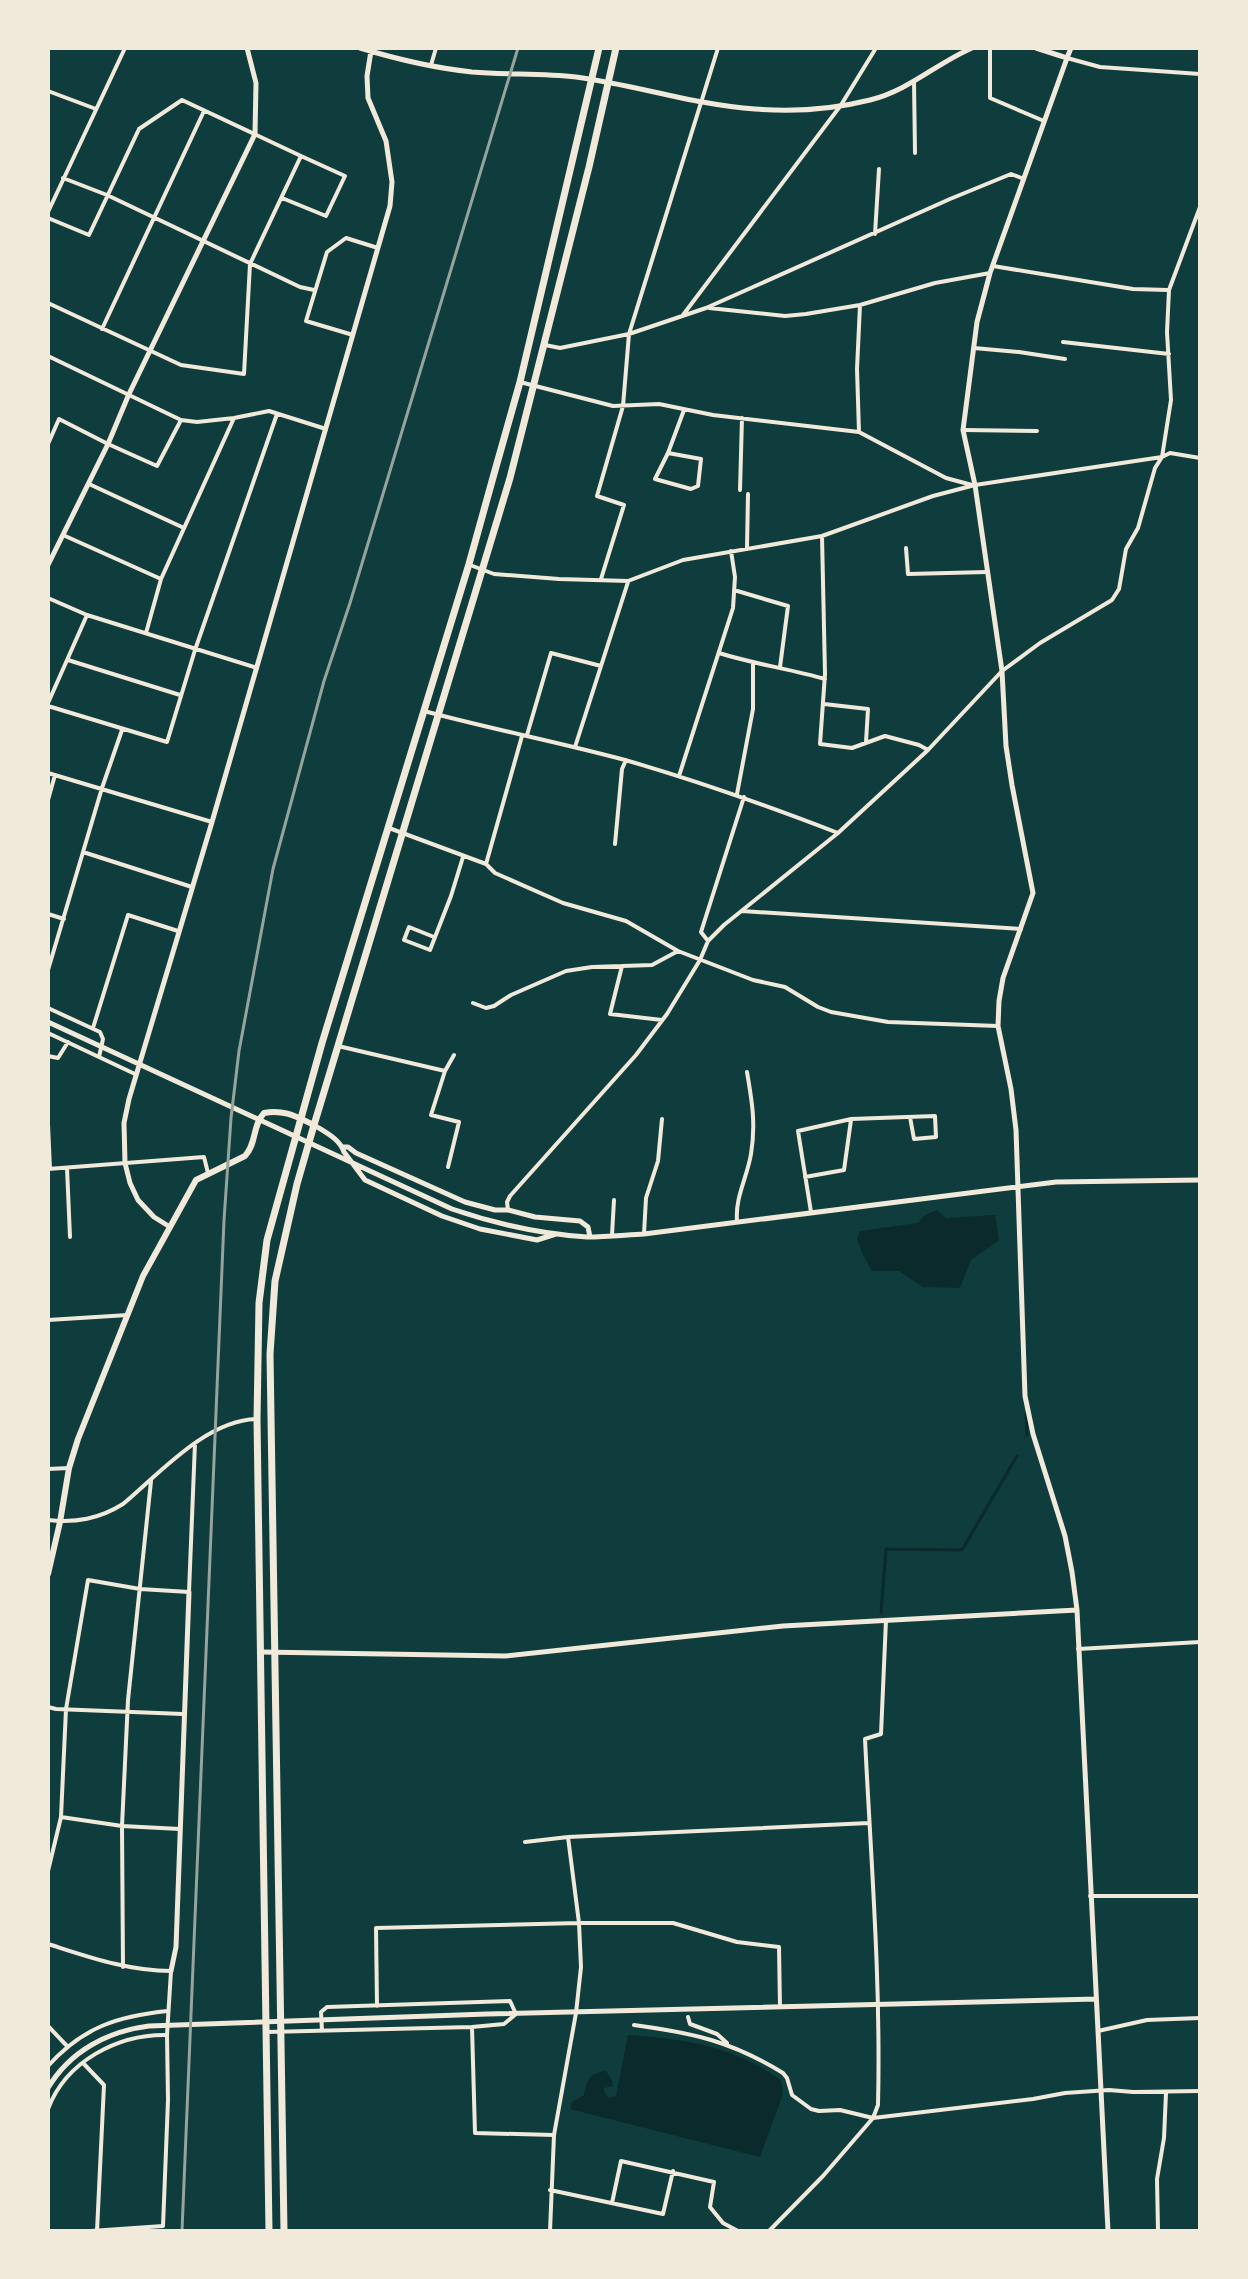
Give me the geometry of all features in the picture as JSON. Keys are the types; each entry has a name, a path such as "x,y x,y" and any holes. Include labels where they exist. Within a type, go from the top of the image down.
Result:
{"highway":[{"path":"269,2231 257,1419 257,1342 267,1240 300,1118 469,564 520,382 599,48"},
{"path":"284,2231 270,1354 275,1281 314,1125 483,570 535,386 616,48"}],"main road":[{"path":"48,1574 69,1468 78,1439 143,1276 196,1180 245,1156 254,1143 256,1125 264,1113 277,1110 288,1112 314,1125"}],"street":[{"path":"125,48 48,215 89,235 139,129 182,100 345,176 326,216 282,198"},
{"path":"48,565 255,134 256,83 247,48"},
{"path":"360,48 468,71 572,77 755,109 783,110 873,100 895,92 969,49"},
{"path":"431,65 436,48"},
{"path":"601,579 624,505 597,496 623,406 629,334 718,48"},
{"path":"683,315 841,105 876,48"},
{"path":"990,48 990,98 1044,121"},
{"path":"1036,48 1100,67 1200,74"},
{"path":"1071,48 991,269 977,322 963,430 975,485 1002,671 1006,746 1033,893 1003,978 998,1026 1016,1130 1025,1396 1033,1434 1065,1536 1077,1610 1108,2231"},
{"path":"170,1227 154,1217 138,1200 130,1183 125,1163 124,1123 135,1074 212,822 390,206 392,182 386,141 368,98 371,51"},
{"path":"914,81 915,153"},
{"path":"48,91 96,109"},
{"path":"102,329 204,111"},
{"path":"48,303 181,365 244,374 250,264 301,156"},
{"path":"875,234 879,169"},
{"path":"545,345 560,348 629,334 706,308 1011,174 1024,179"},
{"path":"63,178 107,195 300,287 314,290"},
{"path":"508,1210 510,1196 636,1055 663,1020 700,960 708,941 740,910 838,833 928,750 1002,671 1040,643 1112,600 1119,589 1126,549 1138,528 1155,468 1162,457 1171,400 1169,290 1200,207"},
{"path":"353,335 306,321 314,290 327,252 346,238 378,248"},
{"path":"706,308 785,316 860,305 991,269 1133,289 1169,290"},
{"path":"859,432 857,369 860,305"},
{"path":"1063,342 1169,354"},
{"path":"974,348 1065,359"},
{"path":"48,356 181,420 197,422 269,411 326,429"},
{"path":"520,382 613,406 659,404 684,410 859,432 946,478 975,485"},
{"path":"668,453 701,459 698,486 691,489 655,479 684,410"},
{"path":"87,615 48,704 167,742 195,650 277,414"},
{"path":"146,633 161,579 234,418"},
{"path":"740,490 742,418"},
{"path":"48,444 59,419 157,466 181,420"},
{"path":"963,430 1037,431"},
{"path":"469,564 494,574 628,581 683,560 822,536 933,496 975,485 1162,457 1170,453 1200,458"},
{"path":"89,484 185,528"},
{"path":"747,548 748,494"},
{"path":"63,535 161,579"},
{"path":"822,536 825,679 820,744 852,748 885,736 928,750"},
{"path":"906,548 908,574 988,572"},
{"path":"679,776 733,608 735,577 731,551"},
{"path":"575,747 628,581"},
{"path":"734,590 788,606 780,667"},
{"path":"48,598 87,615 257,668"},
{"path":"718,652 825,679"},
{"path":"486,864 551,653 601,666"},
{"path":"68,660 180,695"},
{"path":"737,794 753,709 753,663"},
{"path":"824,704 868,709 866,743"},
{"path":"424,711 626,760 737,794 838,833"},
{"path":"48,970 122,730"},
{"path":"615,844 622,769 626,760"},
{"path":"48,773 212,822"},
{"path":"48,800 55,775"},
{"path":"708,941 701,932 744,797"},
{"path":"388,828 486,864 495,873 563,903 626,921 700,960 753,980 785,987 831,1012 888,1022 998,1026"},
{"path":"83,852 192,887"},
{"path":"434,937 409,927 404,940 430,950 463,857"},
{"path":"740,910 1022,929"},
{"path":"48,914 64,919"},
{"path":"93,1028 128,915 178,931"},
{"path":"473,1003 486,1008 494,1006 511,995 566,971 652,965 678,951"},
{"path":"622,966 610,1014 663,1020"},
{"path":"48,1008 100,1032 103,1039 99,1057"},
{"path":"48,1022 427,1199 478,1218 557,1234 590,1237 644,1234 1056,1182 1200,1180"},
{"path":"48,1033 135,1074"},
{"path":"48,1056 58,1058 68,1042"},
{"path":"338,1046 445,1071"},
{"path":"448,1167 459,1122 431,1115 445,1071 454,1055"},
{"path":"737,1221 736,1205 751,1155 755,1116 747,1072"},
{"path":"811,1212 798,1131 851,1119 935,1116 936,1137 914,1139 910,1117"},
{"path":"644,1234 646,1198 658,1161 662,1119"},
{"path":"805,1177 844,1170 851,1119"},
{"path":"48,1124 49,1169 204,1157 208,1173"},
{"path":"314,1125 335,1139 365,1180 442,1216 480,1229 537,1240 557,1234"},
{"path":"342,1147 348,1147 465,1202 535,1217 580,1221 588,1227 590,1237"},
{"path":"67,1168 70,1237"},
{"path":"612,1235 614,1200"},
{"path":"48,1320 128,1315"},
{"path":"48,1520 93,1519 108,1513 195,1443 215,1431 257,1419"},
{"path":"83,2063 104,2085 94,2231 163,2226 167,2035 171,1971 176,1947 195,1443"},
{"path":"48,1469 69,1468"},
{"path":"123,1967 122,1826 128,1711 151,1481"},
{"path":"48,1871 61,1817 66,1709 88,1580 140,1589 189,1592"},
{"path":"261,1652 506,1656 722,1631 1077,1610"},
{"path":"769,2231 823,2176 873,2118 878,2105 876,1917 865,1739 881,1734 886,1620"},
{"path":"1078,1649 1200,1642"},
{"path":"48,1707 183,1714"},
{"path":"61,1817 122,1826 180,1829"},
{"path":"525,1842 568,1837 869,1823"},
{"path":"550,2231 554,2135 581,1967 568,1837"},
{"path":"1090,1896 1200,1896"},
{"path":"377,2006 376,1928 673,1923 737,1942 779,1947 780,2007"},
{"path":"48,1944 123,1967 171,1971"},
{"path":"48,2088 61,2070 85,2049 103,2038 134,2028 487,2014 1096,1999"},
{"path":"322,2031 321,2012 327,2007 510,2001 516,2014"},
{"path":"48,2066 67,2046 98,2026 135,2014 168,2011"},
{"path":"266,2033 472,2027 504,2024 516,2014"},
{"path":"688,2017 690,2024 717,2034 731,2046"},
{"path":"1098,2031 1147,2020 1200,2018"},
{"path":"634,2025 691,2034 731,2046 783,2073 792,2095 811,2109 840,2110 873,2118 1101,2090 1200,2091"},
{"path":"48,2026 67,2046"},
{"path":"472,2027 475,2133 554,2135"},
{"path":"48,2109 66,2079 110,2045 132,2038 167,2035"},
{"path":"1158,2231 1157,2179 1164,2138 1166,2093"},
{"path":"612,2203 621,2161 673,2171 714,2182 710,2207 723,2223 738,2231"},
{"path":"550,2190 663,2214 673,2171"}],"water":[{"path":"937,1210 946,1218 995,1215 999,1240 971,1260 960,1288 923,1287 899,1271 872,1271 857,1238 860,1231 918,1223"},
{"path":"628,2035 708,2046 745,2059 781,2080 783,2094 760,2157 570,2109 572,2102 584,2095 586,2085 596,2073 606,2071 613,2086 604,2088 605,2094 609,2098 616,2096"}],"waterway":[{"path":"1026,1414 1027,1435"},
{"path":"881,1613 886,1549 962,1550 1017,1456"}],"railway":[{"path":"182,2231 224,1220 239,1051 273,869 324,681 518,48"}]}
